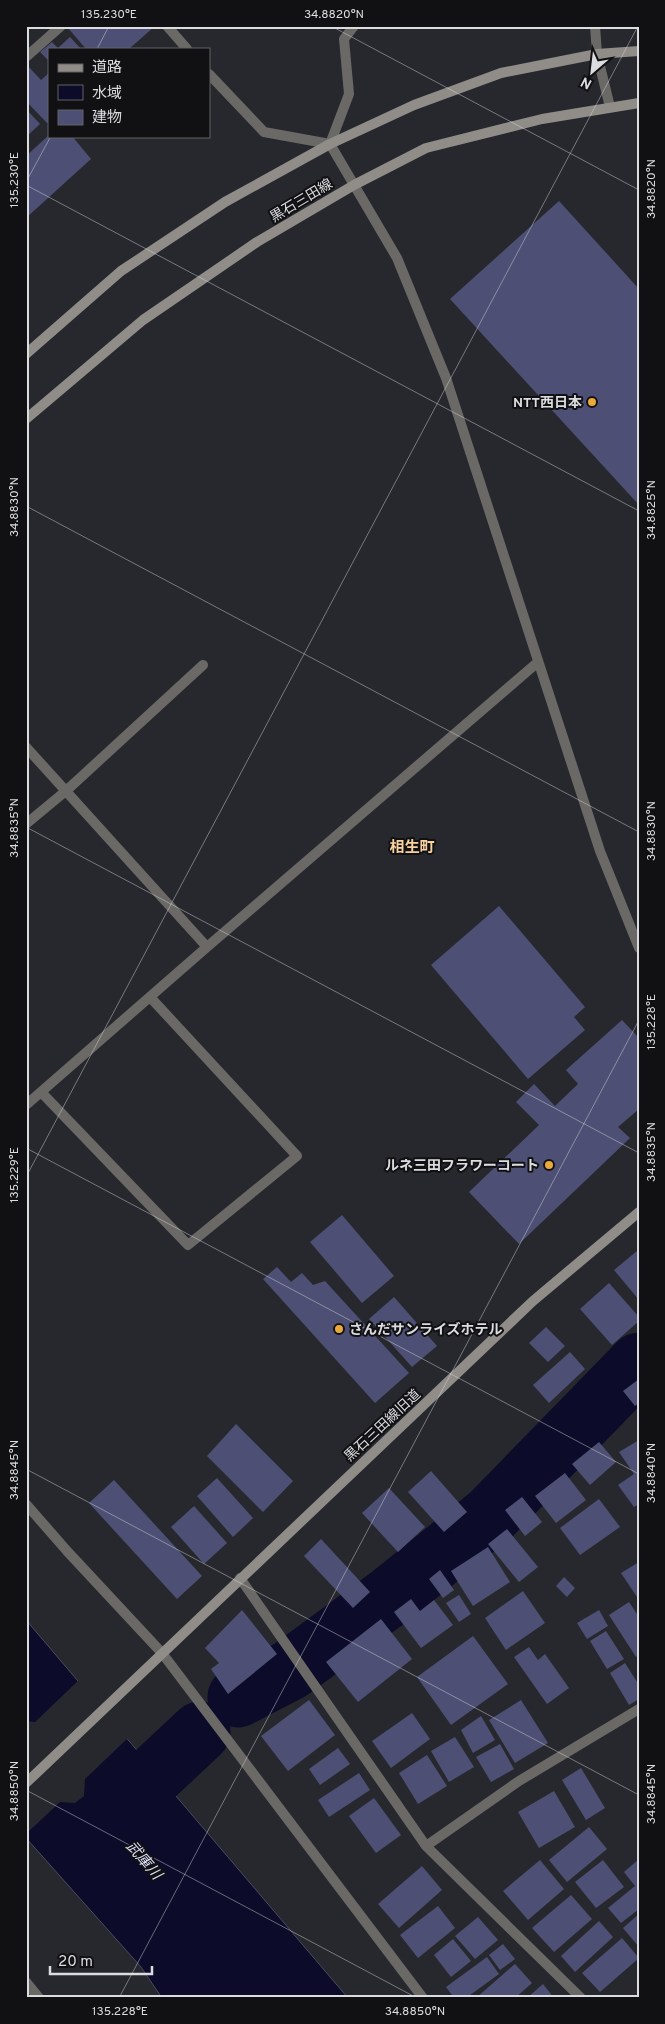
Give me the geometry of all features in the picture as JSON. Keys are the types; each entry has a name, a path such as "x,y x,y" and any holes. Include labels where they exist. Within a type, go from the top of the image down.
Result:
{"main road":[{"path":"26,354 121,271 225,202 330,144 414,105 501,73 598,54 639,50"},
{"name":"黒石三田線","path":"26,419 143,320 257,242 354,184 426,148 542,119 639,103"},
{"name":"黒石三田線旧道","path":"26,1783 533,1301 639,1212"}],"street":[{"path":"26,57 61,26"},
{"path":"168,26 185,48"},
{"path":"330,144 349,94 344,39 354,26"},
{"path":"596,26 598,54 610,107"},
{"path":"210,75 264,132 330,144 397,258 446,378 600,851 639,948"},
{"path":"26,1106 207,947 538,662"},
{"path":"26,824 203,665"},
{"path":"26,747 207,947"},
{"path":"41,1092 188,1245 297,1156 150,997"},
{"path":"26,1504 162,1653 423,1998"},
{"path":"240,1578 426,1846 581,1998"},
{"path":"426,1846 519,1781 639,1709"},
{"path":"26,1982 40,1998"}],"water":[{"name":"武庫川","path":"26,1620 348,1998 162,1998 141,1967 26,1838"}],"pier":[{"path":"80,1679 129,1737 85,1779 84,1796 75,1803 60,1802 26,1834 26,1721 35,1722"}],"building":[{"path":"70,26 155,26 130,48 85,48 68,28"},
{"path":"70,37 80,48 58,48"},
{"path":"52,42 58,48 48,48 48,60 40,52"},
{"path":"26,64 41,80 48,74 48,122 26,101"},
{"path":"26,109 40,124 26,137"},
{"path":"48,136 48,138 74,138 91,159 26,218 26,156"},
{"name":"NTT西日本","path":"559,201 639,289 639,505 450,299"},
{"path":"499,906 585,1007 574,1017 585,1030 528,1079 431,965"},
{"name":"ルネ三田フラワーコート","path":"622,1020 639,1038 639,1109 618,1127 630,1138 519,1244 469,1192 539,1125 516,1102 534,1084 555,1106 578,1084 566,1070"},
{"path":"342,1215 394,1276 362,1303 310,1242"},
{"path":"637,1251 639,1253 639,1300 614,1270"},
{"name":"さんだサンライズホテル","path":"277,1267 291,1282 302,1273 313,1285 325,1281 409,1373 375,1403 263,1279"},
{"path":"609,1283 639,1317 639,1321 612,1345 580,1309"},
{"path":"394,1297 437,1346 412,1367 369,1319"},
{"path":"546,1327 565,1346 548,1362 529,1343"},
{"path":"570,1352 585,1369 549,1403 533,1385"},
{"path":"639,1379 639,1403 635,1406 623,1391"},
{"path":"236,1424 293,1481 263,1512 207,1456"},
{"path":"639,1440 639,1504 634,1507 618,1485 634,1474 619,1452"},
{"path":"599,1442 616,1462 590,1485 572,1464"},
{"path":"431,1471 467,1512 444,1532 408,1492"},
{"path":"565,1473 586,1500 556,1523 535,1496"},
{"path":"217,1478 253,1518 233,1537 197,1496"},
{"path":"114,1480 202,1576 177,1599 89,1503"},
{"path":"389,1488 425,1527 398,1552 362,1513"},
{"path":"522,1497 542,1522 525,1536 505,1510"},
{"path":"599,1499 620,1527 580,1555 560,1528"},
{"path":"194,1506 227,1543 204,1564 171,1527"},
{"path":"507,1529 538,1567 519,1582 488,1544"},
{"path":"321,1539 370,1592 353,1608 304,1556"},
{"path":"488,1547 510,1582 473,1606 451,1571"},
{"path":"639,1562 639,1600 621,1573"},
{"path":"440,1570 454,1590 443,1598 429,1579"},
{"path":"564,1577 575,1588 567,1597 556,1586"},
{"path":"523,1591 545,1623 506,1650 485,1618"},
{"path":"459,1595 471,1614 459,1622 446,1603"},
{"path":"411,1599 420,1611 434,1600 453,1625 421,1648 394,1612"},
{"path":"629,1602 639,1617 639,1655 636,1657 609,1615"},
{"path":"242,1610 277,1654 228,1694 211,1669 219,1663 205,1648"},
{"path":"599,1610 608,1626 587,1639 577,1623"},
{"path":"381,1619 412,1659 358,1702 326,1662"},
{"path":"606,1631 624,1659 607,1669 590,1641"},
{"path":"473,1636 508,1684 451,1725 417,1677"},
{"path":"529,1647 538,1660 545,1654 569,1688 547,1704 514,1657"},
{"path":"625,1663 639,1685 639,1699 629,1705 610,1673"},
{"path":"309,1700 335,1735 288,1771 261,1736"},
{"path":"521,1700 548,1743 515,1763 489,1720"},
{"path":"412,1713 430,1739 391,1768 372,1741"},
{"path":"481,1716 495,1740 473,1753 461,1730"},
{"path":"455,1737 474,1767 449,1782 431,1751"},
{"path":"500,1744 514,1769 491,1782 476,1757"},
{"path":"338,1748 350,1764 320,1785 309,1769"},
{"path":"427,1755 447,1786 418,1804 399,1773"},
{"path":"581,1768 605,1808 586,1820 562,1780"},
{"path":"359,1773 370,1790 329,1817 318,1800"},
{"path":"554,1791 575,1827 539,1848 518,1812"},
{"path":"374,1798 401,1835 376,1853 349,1816"},
{"path":"589,1827 607,1849 567,1882 549,1860"},
{"path":"639,1859 639,1909 621,1923 608,1908 635,1886 624,1872"},
{"path":"540,1860 564,1889 528,1920 503,1891"},
{"path":"603,1860 624,1887 596,1908 575,1882"},
{"path":"422,1866 442,1890 399,1928 378,1904"},
{"path":"571,1895 592,1919 554,1952 532,1928"},
{"path":"438,1906 455,1928 418,1958 400,1935"},
{"path":"639,1914 639,1947 623,1928"},
{"path":"478,1917 498,1940 475,1959 455,1936"},
{"path":"599,1921 613,1937 575,1972 561,1956"},
{"path":"622,1938 639,1958 600,1992 582,1973"},
{"path":"453,1939 471,1961 451,1977 434,1955"},
{"path":"503,1944 515,1959 500,1970 489,1955"},
{"path":"487,1957 499,1974 466,1998 454,1998 446,1987"},
{"path":"515,1964 532,1983 515,1998 476,1998"},
{"path":"543,1984 554,1998 527,1998"}],"waterway":[{"path":"238,1697 290,1670 392,1595 491,1515 639,1363"},
{"path":"108,1818 200,1732"}],"place":[{"name":"NTT西日本","path":"592,402"},
{"name":"ルネ三田フラワーコート","path":"549,1165"},
{"name":"さんだサンライズホテル","path":"339,1329"}],"district":[{"name":"相生町","path":"412,847"}]}
